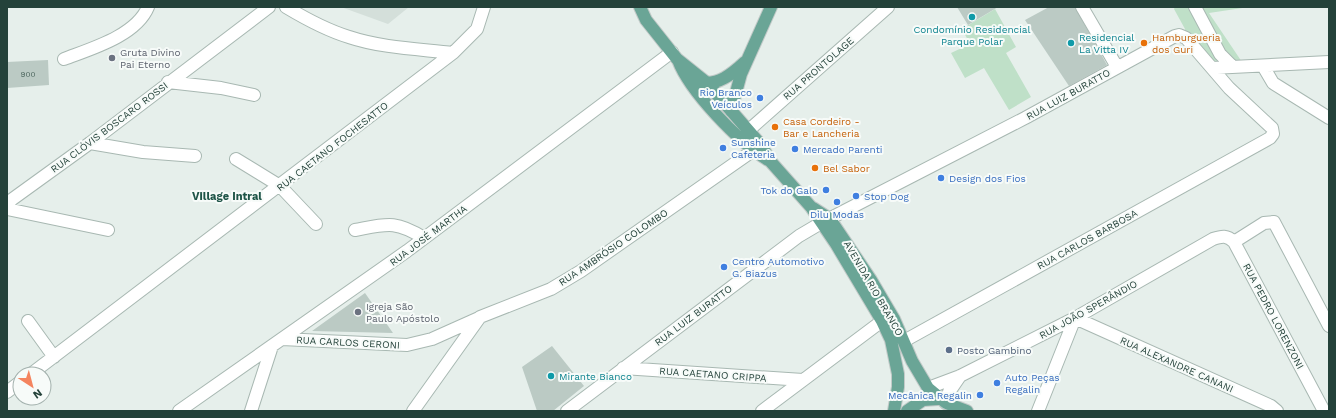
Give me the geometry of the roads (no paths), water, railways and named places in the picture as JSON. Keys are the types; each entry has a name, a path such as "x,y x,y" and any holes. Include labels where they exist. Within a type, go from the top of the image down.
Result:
{"main road":[{"name":"AVENIDA RIO BRANCO","path":"640,7 646,20 677,60 704,99 744,134 771,162 825,221 871,280 904,341 912,361 928,388 942,401"},
{"path":"731,111 737,86 746,62 771,7"},
{"name":"AVENIDA RIO BRANCO","path":"677,60 707,83 731,111 744,134"},
{"path":"707,83 728,76 746,62"},
{"name":"AVENIDA RIO BRANCO","path":"825,221 836,244 882,321 891,340 898,374 898,387 894,411"},
{"path":"907,411 923,400 942,401 968,411"}],"street":[{"path":"64,59 105,43 124,33 138,21 148,7"},
{"name":"RUA CLÓVIS BOSCARO ROSSI","path":"7,203 90,143 168,82 269,7"},
{"path":"286,7 319,26 350,38 395,47 453,53"},
{"name":"RUA CAETANO FOCHESATTO","path":"42,366 453,53 477,29 484,7"},
{"name":"RUA PRONTOLAGE","path":"744,134 888,7"},
{"path":"1082,7 1117,66"},
{"path":"1195,7 1220,54 1232,66"},
{"name":"RUA LUIZ BURATTO","path":"567,411 799,236 825,221 1025,118 1117,66 1179,35 1189,41 1229,88 1272,128 1273,134 1270,138"},
{"name":"RUA JOSÉ MARTHA","path":"179,411 677,60"},
{"path":"1212,68 1329,62"},
{"path":"1263,66 1273,83 1329,118"},
{"path":"168,82 222,88 254,95"},
{"name":"RUA CARLOS BARBOSA","path":"904,341 1270,138"},
{"path":"90,143 143,152 195,156"},
{"name":"RUA AMBRÓSIO COLOMBO","path":"480,317 551,289 581,271 757,148"},
{"path":"236,159 280,186 316,224"},
{"path":"7,209 108,230"},
{"path":"1234,242 1264,223 1274,222 1329,326"},
{"path":"355,230 388,223 407,228 424,238"},
{"name":"RUA JOÃO SPERÂNDIO","path":"928,388 960,376 1076,318 1213,238 1222,236 1229,237 1234,242"},
{"name":"RUA PEDRO LORENZONI","path":"1234,242 1325,411"},
{"path":"414,411 480,317"},
{"name":"RUA CARLOS CERONI","path":"282,339 407,345 432,339 480,317"},
{"path":"1038,411 1076,318"},
{"name":"RUA ALEXANDRE CANANI","path":"1076,318 1271,406 1277,411"},
{"path":"28,321 54,357"},
{"path":"762,411 882,321"},
{"path":"251,411 272,346"},
{"name":"RUA CAETANO CRIPPA","path":"623,368 803,380"},
{"name":"RUA JOÃO SPERÂNDIO","path":"942,401 960,376"},
{"path":"1325,411 1329,410"}],"place":[{"name":"Condomínio Residencial Parque Polar","path":"972,17"},
{"name":"Residencial La Vitta IV","path":"1071,43"},
{"name":"Hamburgueria dos Guri","path":"1144,43"},
{"name":"Gruta Divino Pai Eterno","path":"112,58"},
{"name":"Rio Branco Veículos","path":"760,98"},
{"name":"Casa Cordeiro - Bar e Lancheria","path":"775,127"},
{"name":"Sunshine Cafeteria","path":"723,148"},
{"name":"Mercado Parenti","path":"795,149"},
{"name":"Bel Sabor","path":"815,168"},
{"name":"Design dos Fios","path":"941,178"},
{"name":"Tok do Galo","path":"826,190"},
{"name":"Stop Dog","path":"856,196"},
{"name":"Dilu Modas","path":"837,202"},
{"name":"Centro Automotivo G. Biazus","path":"724,267"},
{"name":"Igreja São Paulo Apóstolo","path":"358,312"},
{"name":"Posto Gambino","path":"949,350"},
{"name":"Mirante Bianco","path":"551,376"},
{"name":"Auto Peças Regalin","path":"997,383"},
{"name":"Mecânica Regalin","path":"980,395"}],"district":[{"name":"Village Intral","path":"227,196"}]}
